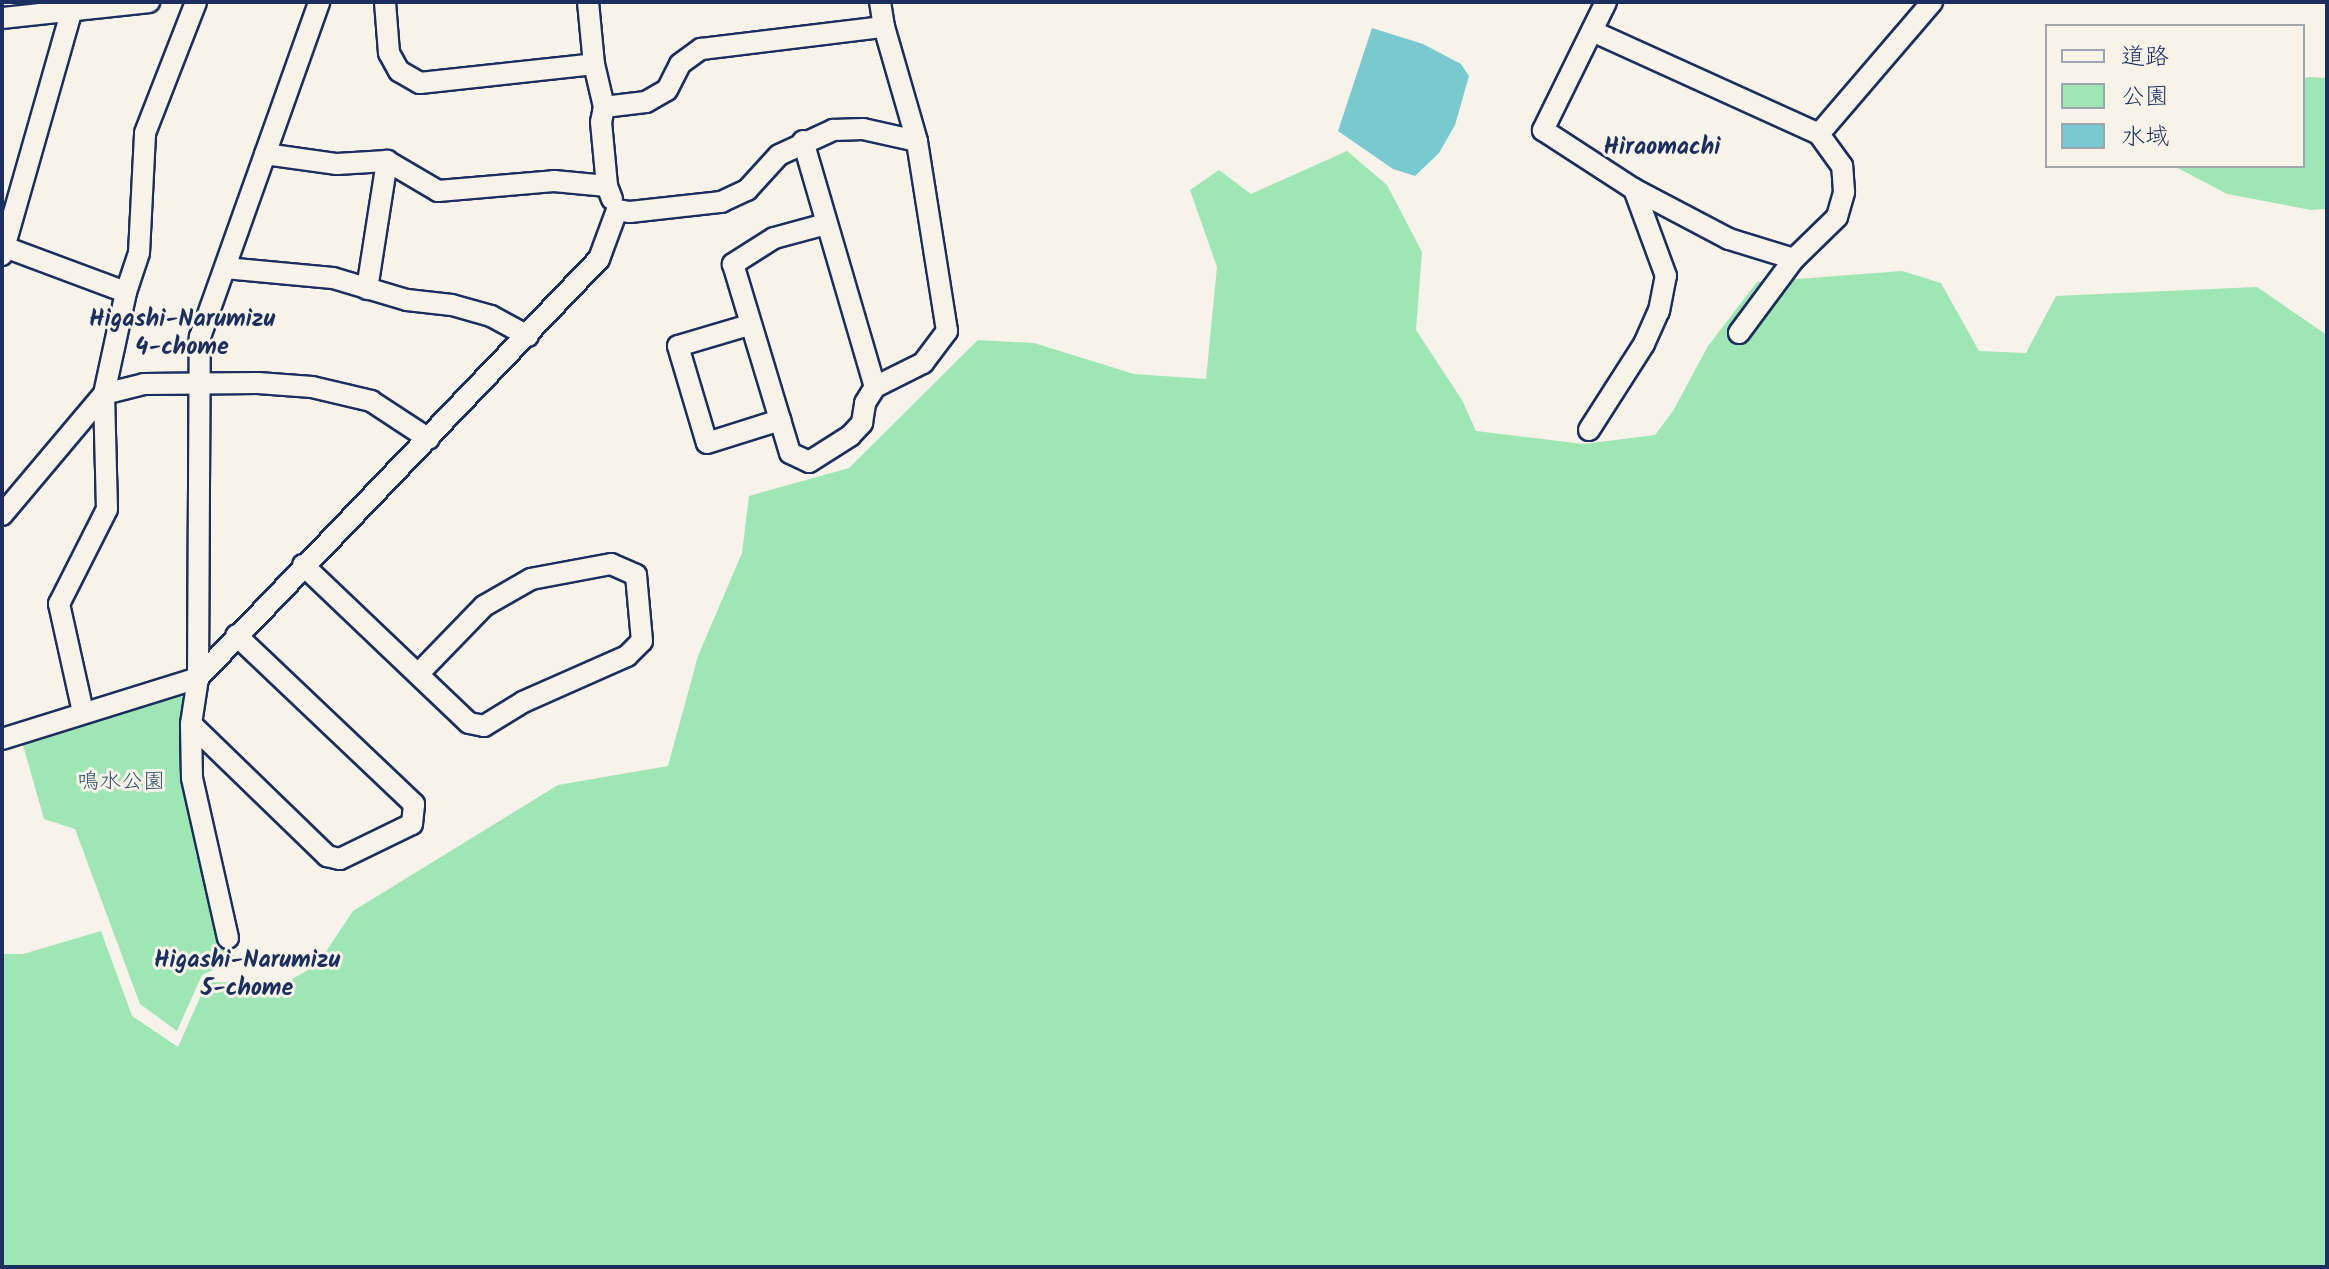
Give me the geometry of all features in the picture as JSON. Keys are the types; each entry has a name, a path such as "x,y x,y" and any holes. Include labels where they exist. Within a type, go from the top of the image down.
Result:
{"street":[{"path":"2,18 73,6 149,2"},
{"path":"83,712 59,604 107,509 104,394 126,292 139,253 145,133 196,2"},
{"path":"228,938 192,778 191,724 198,678 197,383 200,337 319,2"},
{"path":"385,2 389,53 399,71 420,83 594,64"},
{"path":"2,739 198,678 599,259 617,210 607,186 608,164 601,122 604,107 594,64 588,2"},
{"path":"826,224 774,238 733,264 790,453 809,462 862,423 865,403 875,387 923,363 947,331 917,141 884,27 880,2"},
{"path":"1606,2 1543,130 1634,189 1729,239 1794,259"},
{"path":"1819,134 1932,2"},
{"path":"73,6 3,249 126,292"},
{"path":"604,107 646,102 667,90 680,64 701,49 884,27"},
{"path":"1592,31 1819,134 1842,166 1844,192 1837,217 1794,259 1739,333"},
{"path":"617,210 630,212 721,202 747,190 779,155 803,141 833,130 863,129 917,141"},
{"path":"803,141 875,387"},
{"path":"265,154 337,164 387,161 438,191 554,181 607,186"},
{"path":"367,289 387,161"},
{"path":"1589,430 1644,344 1659,311 1666,276 1634,189"},
{"path":"225,268 333,278 367,289 491,316 528,336"},
{"path":"749,325 678,346 707,443 780,420"},
{"path":"2,515 104,394 144,384 312,387 371,401 429,439"},
{"path":"303,565 469,723 484,726 523,702 627,656 642,641 636,575 611,564 531,579 484,606 419,673"},
{"path":"191,724 327,856 340,859 412,824 414,804 236,635"}],"green space":[{"path":"2305,78 2327,78 2327,209 2311,210 2227,194 2178,168 2305,168"},
{"path":"1347,151 1387,185 1422,252 1416,330 1462,400 1476,431 1583,444 1655,435 1673,411 1708,346 1757,282 1902,271 1941,283 1979,351 2026,353 2056,296 2099,294 2257,287 2327,335 2327,1267 2,1267 2,954 23,954 101,931 132,1016 178,1047 207,982 285,983 317,965 353,911 558,785 668,766 698,656 742,553 749,496 849,468 978,340 1034,343 1134,374 1206,379 1217,267 1190,190 1219,170 1251,194"},
{"name":"鳴水公園","path":"179,695 185,699 182,756 196,855 207,871 221,940 237,959 202,975 177,1031 140,1004 75,829 44,819 23,745"}],"water":[{"path":"1372,28 1423,44 1461,64 1469,76 1455,125 1439,153 1415,176 1393,169 1338,131"}],"district":[{"name":"Hiraomachi","path":"1662,148"},
{"name":"Higashi-Narumizu 4-chome","path":"182,334"},
{"name":"Higashi-Narumizu 5-chome","path":"247,975"}]}
